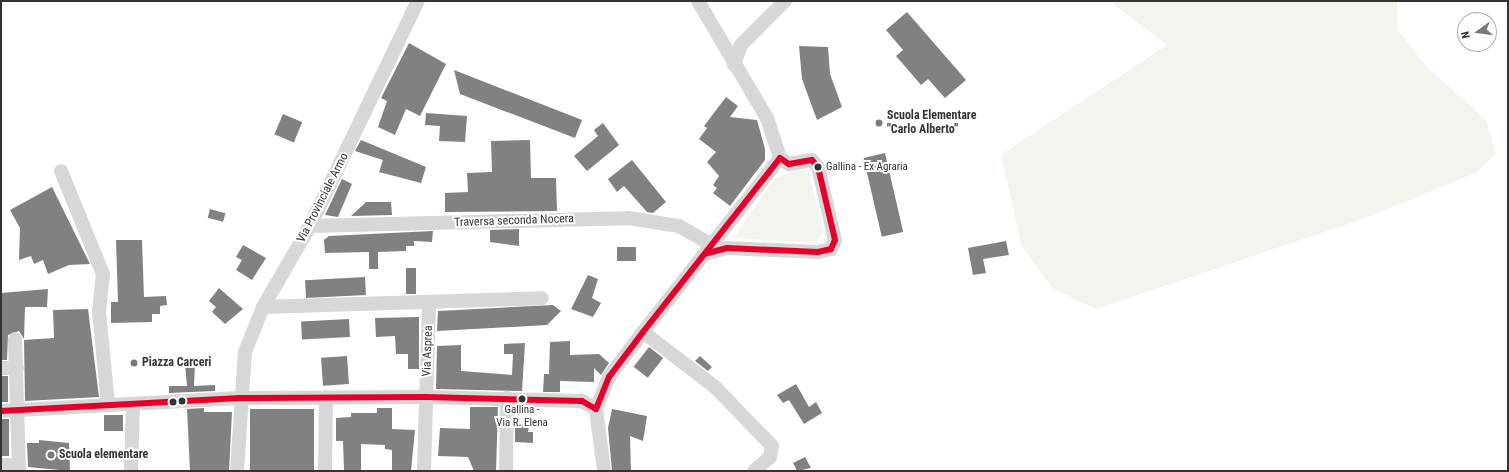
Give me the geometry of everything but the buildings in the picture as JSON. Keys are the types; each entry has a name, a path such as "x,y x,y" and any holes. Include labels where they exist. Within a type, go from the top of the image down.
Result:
{"street":[{"name":"Via Provinciale Armo","path":"237,471 240,398 244,352 263,307 310,226 418,1"},
{"path":"698,1 734,65 767,118 780,158 789,164 812,160 818,167 835,240 831,249 818,252 727,248 708,250"},
{"path":"734,65 741,45 785,1"},
{"path":"604,471 596,409 609,377 642,332 780,158"},
{"path":"61,171 103,274 99,311 108,405"},
{"name":"Traversa seconda Nocera","path":"310,226 628,218 679,226 708,250"},
{"path":"263,307 429,304 542,298"},
{"name":"Via Asprea","path":"424,471 429,304"},
{"path":"642,332 715,387 772,446 770,457 754,471"},
{"path":"1,465 19,468 19,410 15,339"},
{"path":"1,368 16,368"},
{"path":"1,411 240,398 426,397 582,401 596,409"},
{"path":"325,471 326,398"},
{"path":"506,471 507,398"},
{"path":"132,471 133,404"}],"shaded area":[{"path":"1109,1 1397,1 1398,30 1427,67 1486,120 1496,154 1476,173 1360,220 1096,309 1053,289 1022,247 1001,155 1167,45"},
{"path":"804,167 808,171 824,231 814,243 734,238 775,178"}],"transit line":[{"path":"1,411 240,398 426,397 582,401 596,409 609,377 643,332 780,158 789,164 812,160 818,167 835,240 831,249 818,252 727,248 705,254"}],"place":[{"name":"Scuola Elementare \"Carlo Alberto\"","path":"879,123"},
{"name":"Gallina - Ex Agraria","path":"818,167"},
{"name":"Piazza Carceri","path":"134,363"},
{"name":"Gallina - Via R. Elena","path":"522,399"},
{"name":"Scuola elementare","path":"51,455"}]}
